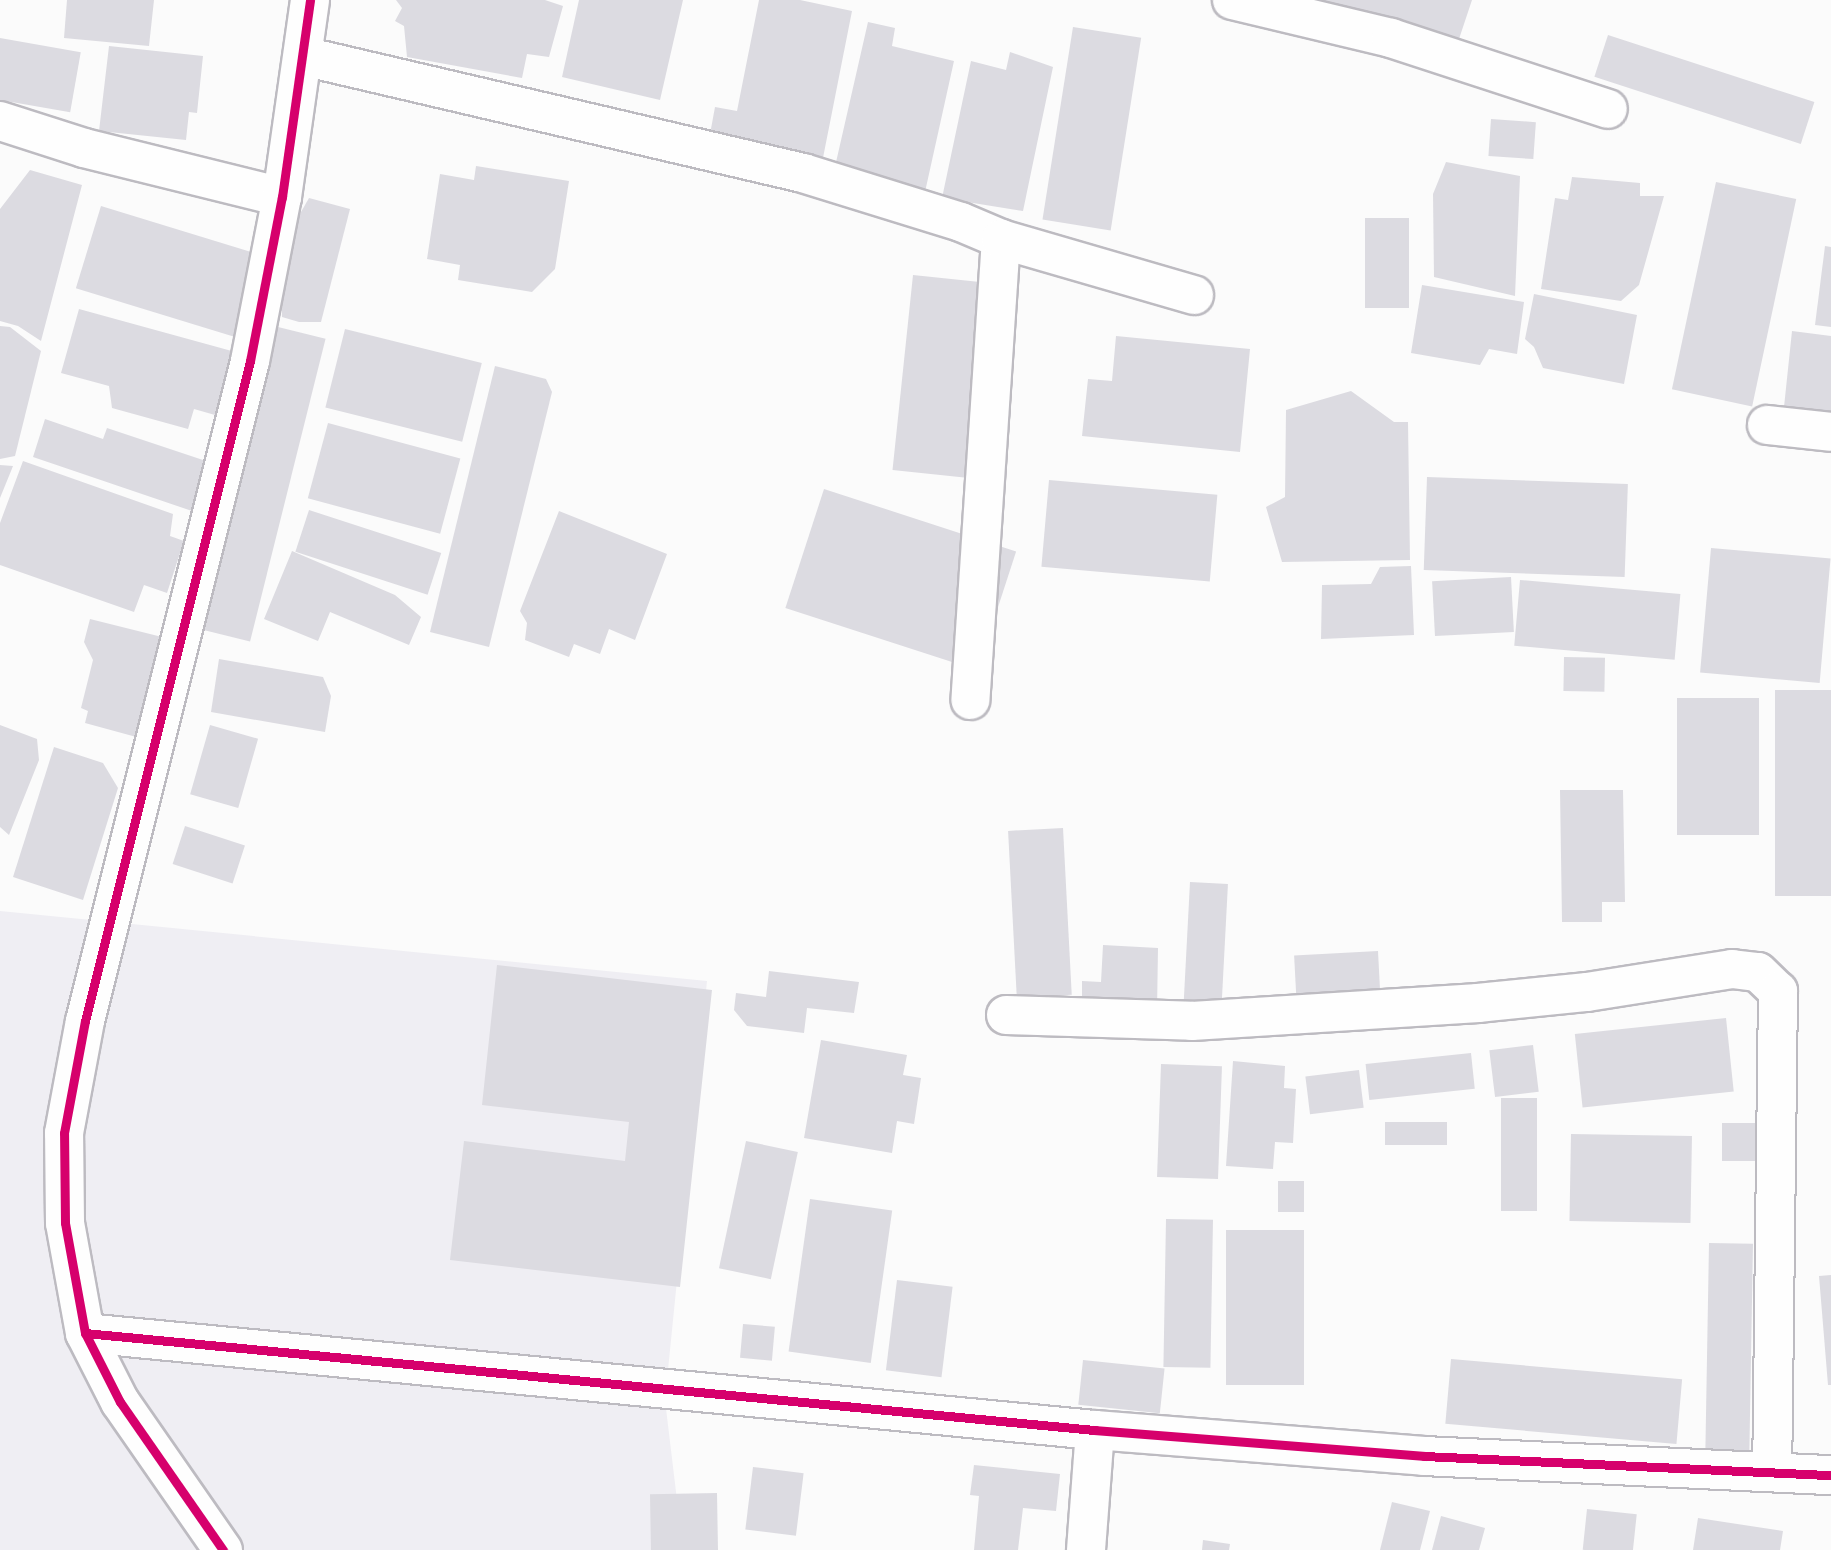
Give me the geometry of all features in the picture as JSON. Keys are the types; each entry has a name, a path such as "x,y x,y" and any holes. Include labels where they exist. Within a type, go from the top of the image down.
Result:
{"street":[{"path":"223,1550 120,1402 85,1333 65,1223 64,1133 85,1021 223,481 282,197 310,0"},
{"path":"1232,0 1391,38 1608,109"},
{"path":"303,55 803,173 961,222 1001,239 1194,295"},
{"path":"0,121 85,148 282,197"},
{"path":"970,700 1001,239"},
{"path":"1767,425 1831,432"},
{"path":"1006,1015 1192,1021 1478,1003 1587,992 1732,969 1758,972 1778,991 1772,1471"},
{"path":"85,1333 1094,1430 1424,1456 1831,1475"},
{"path":"1086,1550 1094,1430"}],"shaded area":[{"path":"0,911 707,981 665,1400 683,1550 0,1550"}],"building":[{"path":"67,0 154,0 149,46 64,38"},
{"path":"396,0 545,0 563,6 549,57 527,54 522,78 407,57 404,26 395,21 402,8"},
{"path":"579,0 683,0 660,100 562,77"},
{"path":"759,0 800,0 852,11 821,168 708,145 715,107 737,111"},
{"path":"1314,0 1472,0 1456,48"},
{"path":"868,22 895,28 892,46 954,61 925,192 834,171"},
{"path":"1073,27 1141,38 1111,230 1042,220"},
{"path":"1608,35 1814,102 1801,144 1594,77"},
{"path":"0,38 81,52 70,112 0,100"},
{"path":"109,46 203,56 197,113 189,112 186,140 99,131"},
{"path":"1010,52 1053,67 1023,211 942,198 971,61 1006,70"},
{"path":"1491,119 1536,122 1533,159 1488,156"},
{"path":"1446,162 1520,176 1515,296 1434,277 1433,194"},
{"path":"476,166 569,181 555,269 532,292 458,280 460,265 427,259 440,174 474,180"},
{"path":"30,170 82,185 41,341 18,326 0,321 0,209"},
{"path":"1572,177 1640,183 1640,196 1664,196 1639,285 1621,301 1541,289 1555,198 1568,200"},
{"path":"1716,182 1796,199 1752,406 1672,389"},
{"path":"309,198 350,209 321,322 299,322 282,317 281,284 293,226"},
{"path":"101,206 263,255 237,338 76,288"},
{"path":"1365,218 1409,218 1409,308 1365,308"},
{"path":"1825,246 1831,247 1831,327 1815,325"},
{"path":"913,275 1008,285 988,480 893,470"},
{"path":"1422,285 1524,302 1517,354 1489,349 1480,365 1411,353"},
{"path":"1534,294 1637,315 1624,384 1543,368 1534,347 1525,339"},
{"path":"79,309 239,353 222,417 194,409 188,429 112,408 109,386 61,373"},
{"path":"0,326 10,327 41,351 15,456 0,459"},
{"path":"278,327 326,339 250,642 203,630"},
{"path":"345,329 482,363 462,442 325,408"},
{"path":"1792,331 1831,336 1831,412 1784,407"},
{"path":"1116,336 1250,349 1240,452 1082,436 1088,379 1112,381"},
{"path":"495,366 546,379 552,392 489,647 430,632"},
{"path":"1351,391 1394,422 1408,422 1410,560 1282,562 1266,507 1285,497 1286,410"},
{"path":"45,419 103,439 107,428 209,462 192,511 33,457"},
{"path":"328,423 460,458 440,534 308,498"},
{"path":"23,461 173,514 170,536 184,541 167,593 144,585 134,612 0,565 0,523"},
{"path":"0,465 13,466 0,498"},
{"path":"1427,477 1628,484 1625,577 1424,570"},
{"path":"1049,480 1217,495 1210,581 1041,567"},
{"path":"824,489 1016,551 977,670 785,608"},
{"path":"309,510 441,553 428,595 295,552"},
{"path":"559,511 667,554 635,640 609,629 600,654 574,644 569,657 525,640 527,623 520,611"},
{"path":"1711,548 1831,558 1820,683 1700,673"},
{"path":"292,551 395,595 421,617 409,645 330,612 318,641 264,619"},
{"path":"1411,566 1414,635 1321,639 1322,585 1371,584 1380,567"},
{"path":"1511,577 1514,632 1435,636 1432,581"},
{"path":"1520,580 1680,594 1675,660 1514,646"},
{"path":"90,619 166,638 140,738 85,723 88,711 81,708 93,660 84,642"},
{"path":"1564,657 1605,658 1604,692 1563,691"},
{"path":"219,659 323,677 331,696 325,732 211,712"},
{"path":"1775,690 1831,690 1831,896 1775,896"},
{"path":"1677,698 1759,698 1759,835 1677,835"},
{"path":"0,725 37,739 39,760 9,835 0,827"},
{"path":"210,725 258,739 238,808 190,794"},
{"path":"54,747 103,763 118,788 83,900 13,877"},
{"path":"1560,790 1623,790 1625,902 1602,902 1602,922 1562,922"},
{"path":"185,826 245,845 233,884 173,864"},
{"path":"1063,828 1072,995 1017,998 1008,831"},
{"path":"1190,882 1228,884 1222,1007 1184,1005"},
{"path":"1103,945 1158,948 1157,1011 1082,1009 1082,981 1101,982"},
{"path":"1378,951 1380,991 1296,995 1294,955"},
{"path":"497,965 712,990 680,1287 450,1260 464,1141 625,1161 629,1122 482,1105"},
{"path":"769,971 859,982 854,1013 807,1008 804,1033 747,1026 734,1010 736,993 766,997"},
{"path":"1726,1018 1734,1092 1583,1107 1575,1034"},
{"path":"821,1040 907,1055 903,1075 921,1078 914,1124 897,1121 892,1153 804,1138"},
{"path":"1533,1045 1539,1092 1495,1097 1489,1050"},
{"path":"1471,1053 1475,1089 1369,1100 1366,1064"},
{"path":"1233,1061 1285,1066 1284,1088 1296,1089 1293,1143 1275,1142 1273,1169 1226,1166"},
{"path":"1161,1064 1222,1066 1218,1179 1157,1177"},
{"path":"1359,1070 1364,1108 1310,1114 1305,1077"},
{"path":"1501,1098 1537,1098 1537,1211 1501,1211"},
{"path":"1385,1122 1447,1122 1447,1145 1385,1145"},
{"path":"1722,1123 1761,1123 1761,1161 1722,1161"},
{"path":"1571,1134 1692,1136 1690,1223 1569,1221"},
{"path":"746,1141 798,1152 771,1279 719,1268"},
{"path":"1278,1181 1304,1181 1304,1212 1278,1212"},
{"path":"810,1199 892,1211 871,1363 789,1352"},
{"path":"1166,1219 1213,1220 1210,1368 1163,1367"},
{"path":"1226,1230 1304,1230 1304,1385 1226,1385"},
{"path":"1709,1243 1753,1244 1749,1454 1705,1453"},
{"path":"1831,1275 1831,1385 1828,1385 1819,1276"},
{"path":"897,1280 953,1287 941,1377 886,1370"},
{"path":"743,1324 775,1327 772,1361 740,1358"},
{"path":"1451,1359 1682,1379 1676,1444 1445,1424"},
{"path":"1083,1360 1165,1369 1160,1413 1078,1405"},
{"path":"974,1465 1060,1474 1056,1511 1023,1508 1018,1550 974,1550 979,1496 970,1495"},
{"path":"753,1467 804,1473 796,1536 745,1530"},
{"path":"717,1493 718,1550 651,1550 650,1494"},
{"path":"1392,1502 1430,1511 1420,1550 1380,1550"},
{"path":"1587,1509 1637,1514 1633,1550 1583,1550"},
{"path":"1441,1516 1485,1528 1479,1550 1432,1550"},
{"path":"1698,1518 1783,1531 1780,1550 1693,1550"},
{"path":"1203,1540 1230,1544 1229,1550 1202,1550"}],"cycle path":[{"path":"223,1550 120,1402 85,1333 65,1223 64,1133 85,1021 250,361 282,197 310,0"},
{"path":"85,1333 1095,1430 1424,1456 1831,1475"}]}
